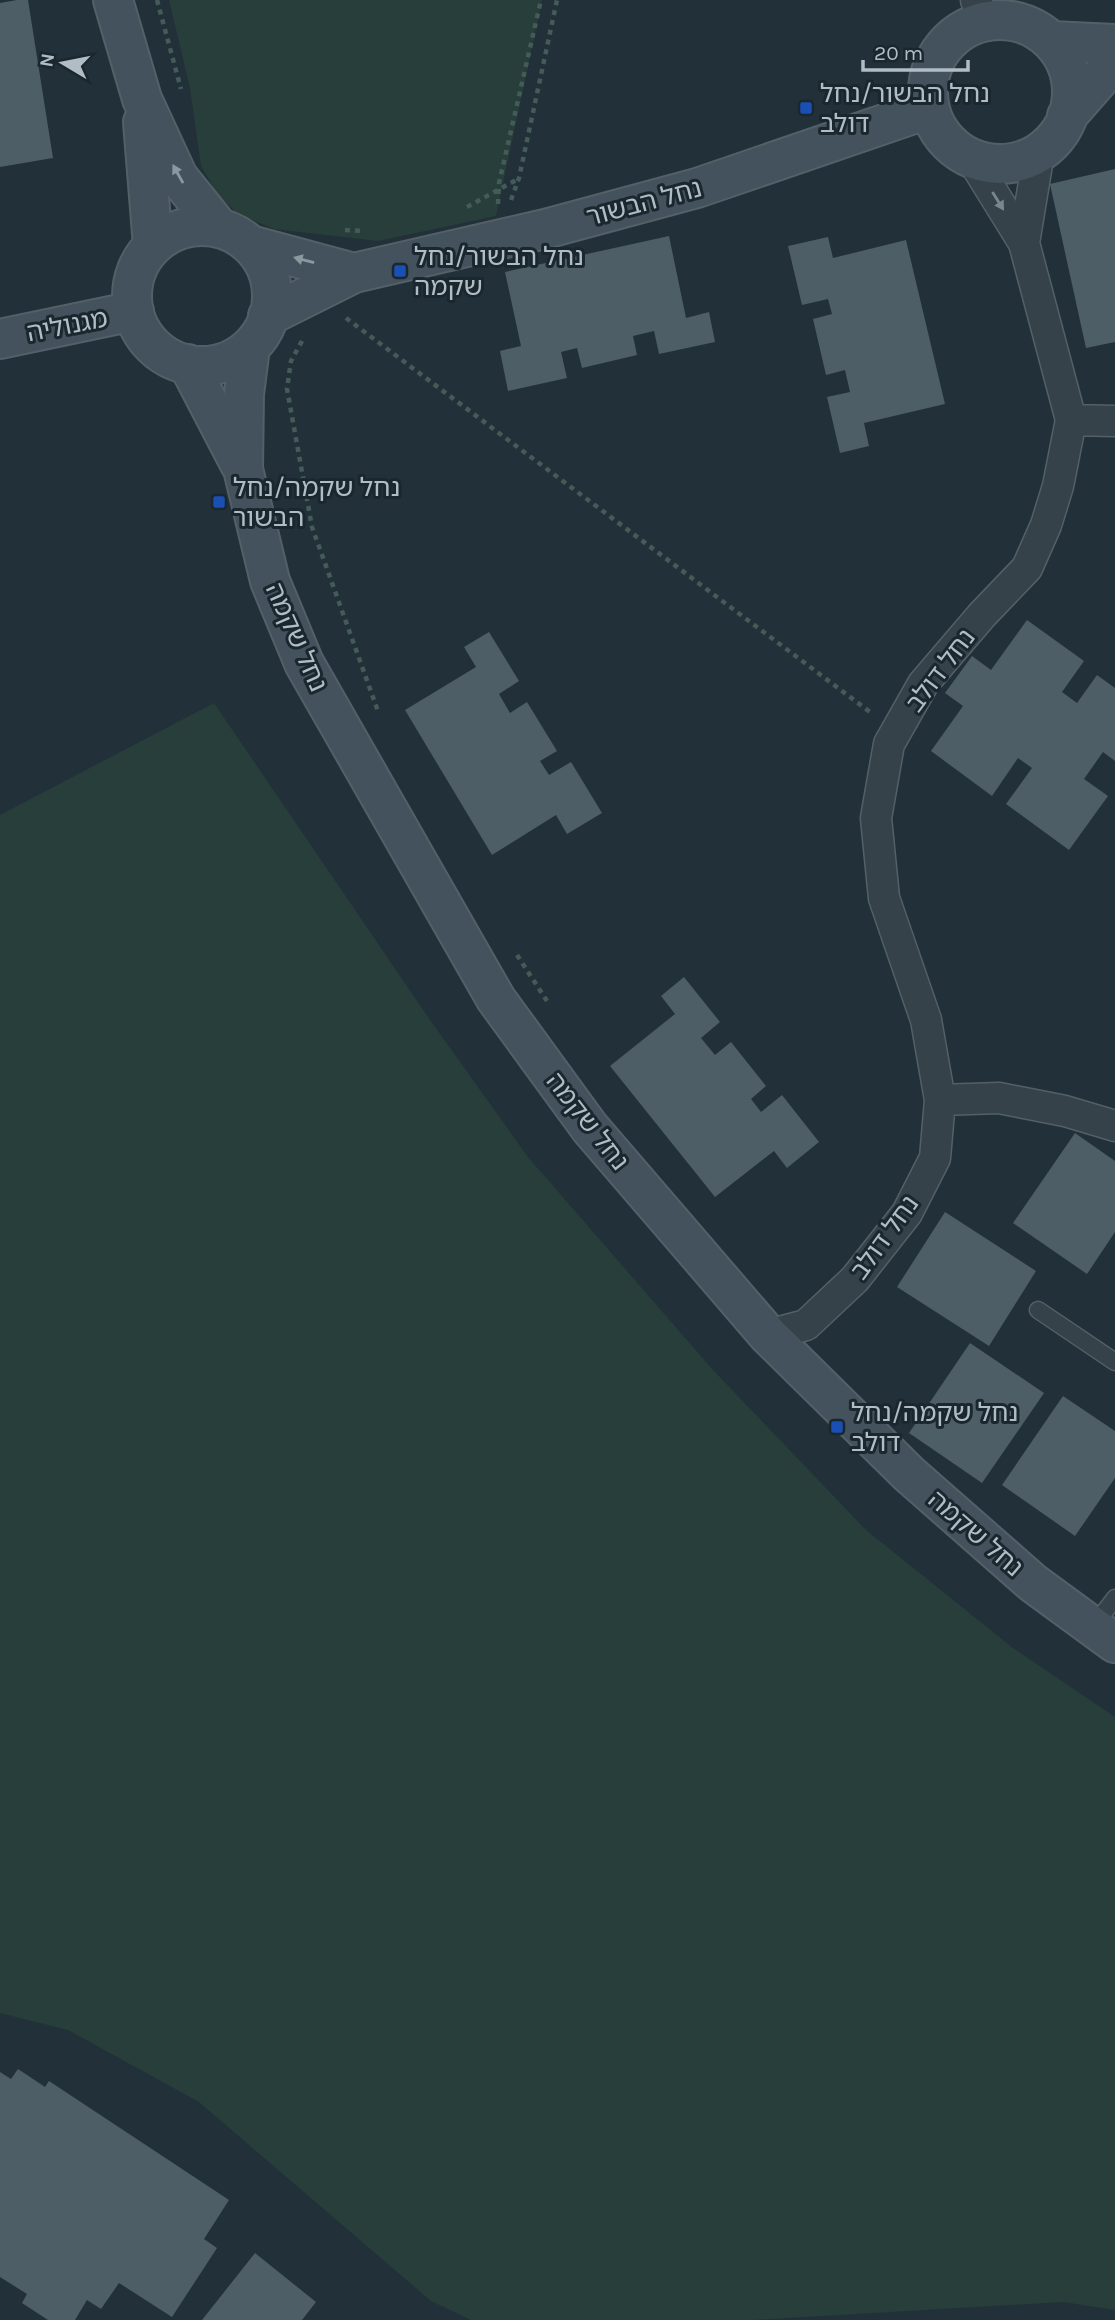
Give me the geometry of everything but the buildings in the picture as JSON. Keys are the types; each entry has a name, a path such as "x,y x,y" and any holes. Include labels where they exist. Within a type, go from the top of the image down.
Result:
{"street":[{"path":"113,0 142,99 178,177 219,228"},
{"path":"1067,116 1071,97 1070,76 1062,55 1051,41 1024,24 997,19 980,11 946,43 934,61 928,82 928,109 944,138 972,159 995,164 1020,161 1039,152 1055,138 1067,116 1115,61"},
{"path":"1051,41 1115,44"},
{"path":"142,99 153,246"},
{"name":"נחל הבשור","path":"259,331 354,273 497,240 697,188 928,109"},
{"name":"נחל דולב","path":"1024,243 1039,152"},
{"name":"נחל דולב","path":"768,1335 806,1325 855,1279 907,1213 935,1158 940,1100 926,1020 884,898 876,818 889,744 923,684 982,615 1027,568 1046,526 1058,486 1071,420 1024,243 972,159"},
{"path":"195,226 219,228 254,246 267,271 272,292 259,331 234,358 214,365 188,364 155,348 141,331 134,311 132,293 135,276 142,260 153,246 173,232 195,226"},
{"name":"נחל הבשור","path":"254,246 354,273"},
{"name":"מגנוליה","path":"0,339 134,311"},
{"name":"נחל שקמה","path":"243,469 244,394 259,331"},
{"name":"נחל שקמה","path":"188,364 243,469 270,581 304,663 496,999 590,1128 768,1335 909,1474 1033,1583 1108,1623"},
{"path":"1071,420 1115,421"},
{"path":"940,1100 999,1098 1065,1111 1115,1126"}],"lane":[{"path":"1038,1310 1115,1362"}],"path":[{"path":"157,0 184,99"},
{"path":"497,240 499,189 541,0"},
{"path":"497,240 519,178 557,0"},
{"path":"458,212 519,178"},
{"path":"342,230 376,229"},
{"path":"354,312 341,314 896,732"},
{"path":"303,340 291,361 287,390 312,527 379,715"},
{"path":"511,946 554,1012"}],"green space":[{"path":"169,0 542,0 496,216 378,241 274,229 238,214 218,195 201,166 190,88"},
{"path":"214,703 430,1020 528,1157 713,1370 866,1530 1013,1648 1115,1717 1115,2310 1063,2302 753,2320 471,2320 431,2301 199,2102 68,2030 0,2013 0,815"}],"place":[{"name":"נחל הבשור/נחל דולב","path":"806,108"},
{"name":"נחל הבשור/נחל שקמה","path":"400,271"},
{"name":"נחל שקמה/נחל הבשור","path":"219,502"},
{"name":"נחל שקמה/נחל דולב","path":"837,1427"}]}
